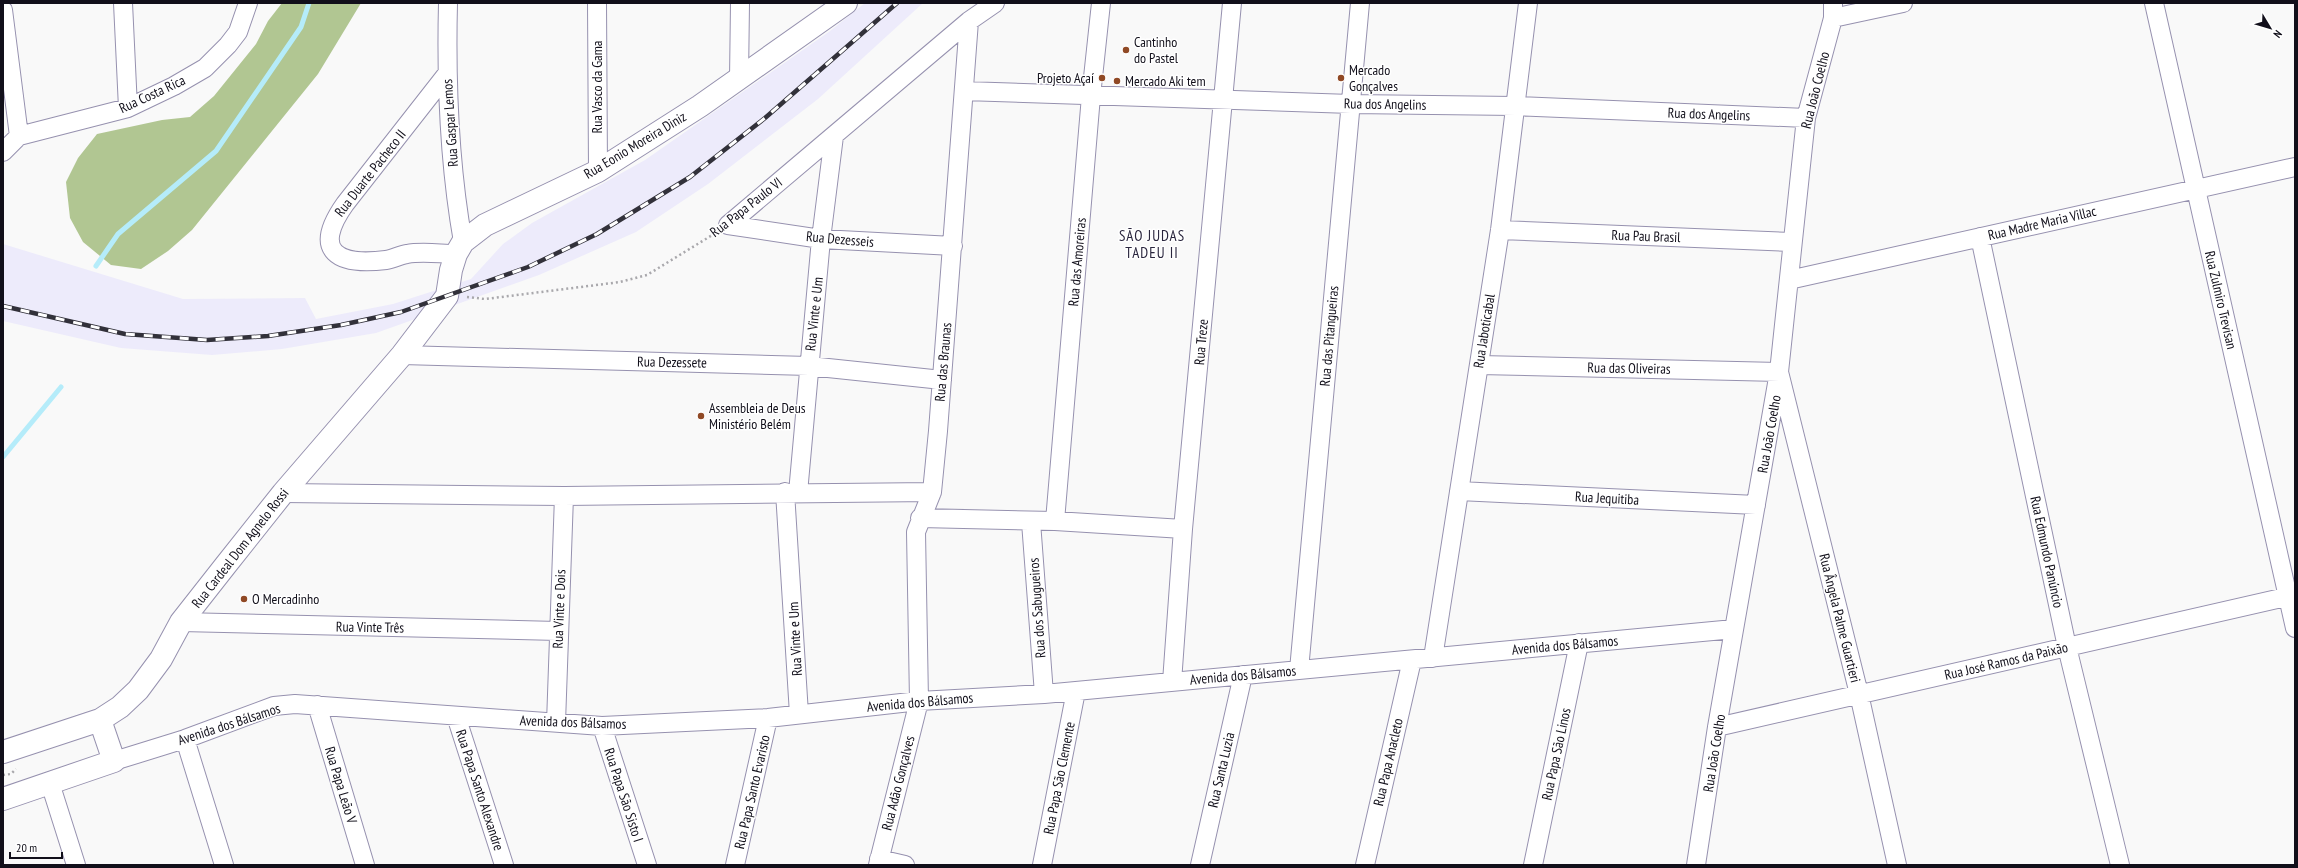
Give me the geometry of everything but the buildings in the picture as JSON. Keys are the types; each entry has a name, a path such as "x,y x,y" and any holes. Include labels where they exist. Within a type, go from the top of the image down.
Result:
{"main road":[{"name":"Rua Eonio Moreira Diniz","path":"460,248 485,225 598,171 739,79 846,3"},
{"path":"447,296 451,270 460,248"},
{"name":"Rua Cardeal Dom Agnelo Rossi","path":"3,752 100,720 120,707 138,690 162,659 181,622 283,493 402,355 447,296"},
{"path":"3,800 114,761 100,720"}],"street":[{"path":"123,3 128,108"},
{"name":"Rua Costa Rica","path":"19,136 128,108 174,86 205,68 228,45 238,32 248,3"},
{"name":"Rua Gaspar Lemos","path":"448,3 446,75 454,194 460,248"},
{"name":"Rua Vasco da Gama","path":"597,3 598,171"},
{"path":"739,79 740,3"},
{"name":"Rua Papa Paulo VI","path":"728,225 969,21 995,3"},
{"name":"Rua das Amoreiras","path":"1055,522 1091,96 1102,3"},
{"name":"Rua Treze","path":"1172,682 1183,529 1232,3"},
{"name":"Rua das Pitangueiras","path":"1299,670 1360,3"},
{"name":"Rua Jaboticabal","path":"1433,658 1500,230 1528,3"},
{"path":"1833,10 1903,3"},
{"name":"Rua Zulmiro Trevisan","path":"2154,3 2291,596 2295,628"},
{"path":"3,10 19,136 3,152"},
{"name":"Rua João Coelho","path":"1696,865 1734,629 1780,372 1792,242 1806,118 1833,10"},
{"name":"Rua das Braunas","path":"919,701 916,532 920,518 932,492 953,246 969,21"},
{"name":"Rua Duarte Pacheco II","path":"446,75 334,220 329,239 331,249 336,255 350,261 387,260 407,254 460,248"},
{"name":"Rua dos Angelins","path":"964,91 1351,104 1515,106 1806,118"},
{"name":"Rua Vinte e Um","path":"799,714 792,492 809,366 821,238 834,136"},
{"name":"Rua Madre Maria Villac","path":"1789,280 2295,167"},
{"name":"Rua Dezesseis","path":"728,225 821,238 953,246"},
{"name":"Rua Pau Brasil","path":"1500,230 1792,242"},
{"name":"Rua Edmundo Panúncio","path":"1980,237 2067,647 2120,865"},
{"name":"Rua Dezessete","path":"402,355 809,366 942,380"},
{"name":"Rua das Oliveiras","path":"1479,365 1780,372"},
{"name":"Rua Ângela Palme Guartieri","path":"1780,372 1859,694 1897,865"},
{"name":"Rua Jequitiba","path":"1459,491 1756,505"},
{"path":"283,493 564,496 792,492 932,492"},
{"name":"Rua Vinte e Dois","path":"556,723 558,631 564,496"},
{"path":"920,518 1055,522 1183,529"},
{"name":"Rua dos Sabugueiros","path":"1031,522 1044,694"},
{"name":"Rua José Ramos da Paixão","path":"1718,727 2291,596"},
{"name":"Rua Vinte Três","path":"181,622 558,631"},
{"name":"Avenida dos Bálsamos","path":"114,761 185,739 274,706 317,705 602,726 768,718 919,701 1044,694 1734,629"},
{"name":"Rua Papa São Linos","path":"1533,865 1579,644"},
{"name":"Rua Papa Anacleto","path":"1364,865 1412,660"},
{"name":"Rua Santa Luzia","path":"1200,865 1243,675"},
{"name":"Rua Papa São Clemente","path":"1042,865 1076,691"},
{"name":"Rua Adão Gonçalves","path":"879,862 919,701"},
{"name":"Rua Papa Leão V","path":"317,705 365,865"},
{"name":"Rua Papa Santo Alexandre","path":"456,716 504,865"},
{"name":"Rua Papa Santo Evaristo","path":"735,865 768,718"},
{"name":"Rua Papa São Sisto I","path":"602,726 647,865"},
{"path":"185,739 224,865"},
{"path":"50,783 76,865"},
{"path":"879,862 904,865"}],"path":[{"name":"Rua Papa Paulo VI","path":"447,296 485,299 626,280 647,275 728,225"}],"shaded area":[{"path":"865,3 923,3 818,99 708,184 636,232 539,275 376,333 282,349 212,355 121,348 3,321 3,244 183,299 305,298 316,319 393,304 471,279 503,244 532,223 645,160 830,31"}],"green space":[{"path":"282,3 361,3 318,74 192,230 168,251 141,269 111,265 83,242 70,218 66,182 78,158 97,134 162,120 190,117 214,96 256,44 268,21"}],"waterway":[{"path":"96,266 118,234 216,151 301,27 309,3"},
{"path":"3,457 61,387"}],"railway":[{"path":"3,306 125,334 207,340 268,336 341,325 401,312 528,267 597,234 690,177 765,118 897,3"}],"place":[{"name":"Cantinho do Pastel","path":"1126,50"},
{"name":"Projeto Açaí","path":"1102,78"},
{"name":"Mercado Gonçalves","path":"1341,78"},
{"name":"Mercado Aki tem","path":"1117,81"},
{"name":"Assembleia de Deus Ministério Belém","path":"701,416"},
{"name":"O Mercadinho","path":"244,599"}],"district":[{"name":"SÃO JUDAS TADEU II","path":"1152,244"}]}
